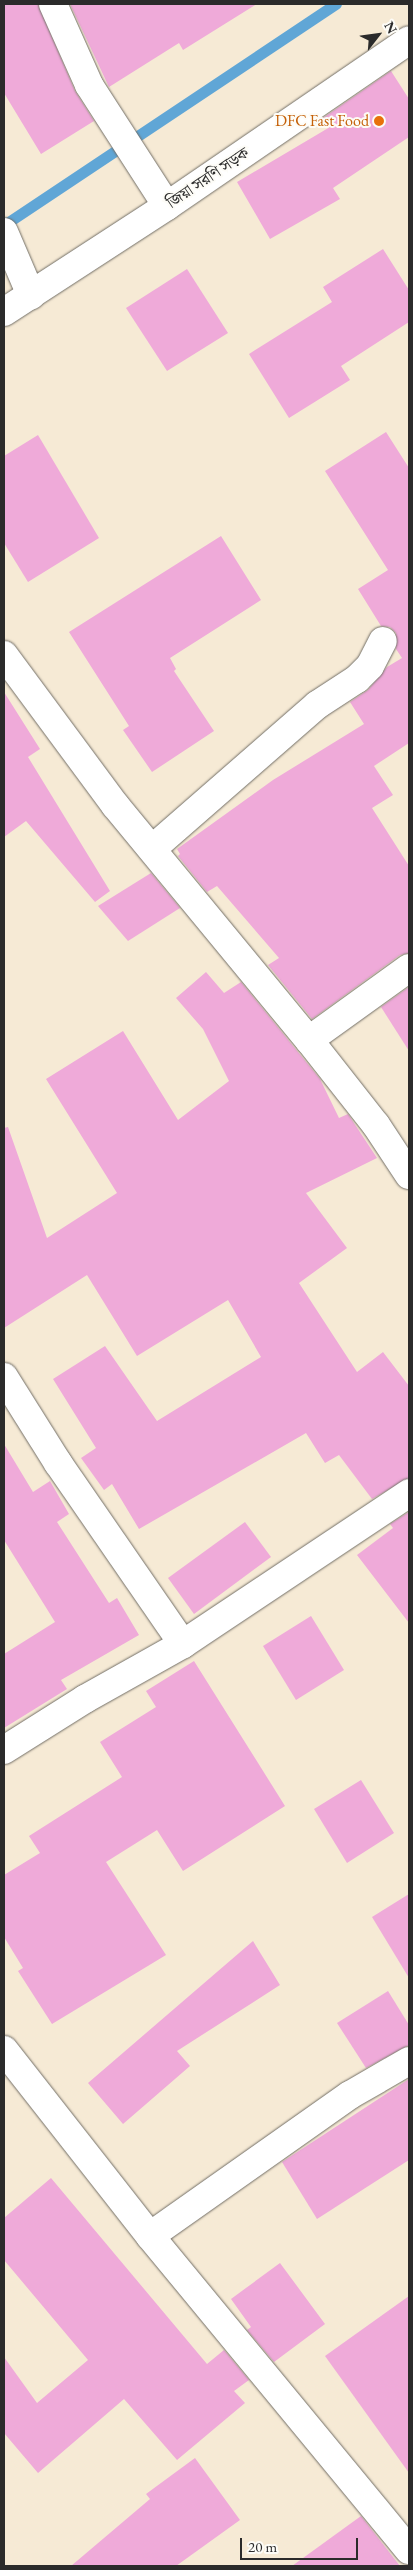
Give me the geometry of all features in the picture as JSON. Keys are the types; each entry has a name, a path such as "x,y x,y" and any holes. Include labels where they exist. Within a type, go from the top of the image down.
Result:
{"street":[{"path":"54,4 89,84 167,206"},
{"name":"জিয়া সরণি সড়ক","path":"4,312 167,206 409,40"},
{"path":"4,232 31,295"},
{"path":"152,849 317,705 357,679 370,666 383,641"},
{"path":"4,654 115,805 309,1040 376,1125 409,1175"},
{"path":"309,1040 409,968"},
{"path":"4,1378 58,1463 183,1644"},
{"path":"4,1750 85,1698 183,1644 409,1493"},
{"path":"4,2050 150,2236 409,2550"},
{"path":"150,2236 350,2095 409,2061"}],"building":[{"path":"4,4 38,4 75,91 94,121 41,154 4,93"},
{"path":"70,4 257,4 183,50 179,43 109,87"},
{"path":"391,71 409,99 409,137 333,188 340,199 270,239 237,182 330,127 323,118"},
{"path":"383,249 409,290 409,322 341,366 350,380 289,418 249,354 332,302 323,287"},
{"path":"187,269 228,333 167,371 126,308"},
{"path":"386,432 409,468 409,743 374,766 393,795 372,808 409,866 409,953 400,955 312,1019 268,965 279,958 217,886 207,892 178,856 180,854 177,849 273,780 364,724 350,702 368,690 387,667 402,658 396,649 396,633 390,627 381,626 358,589 388,570 325,471"},
{"path":"38,435 99,538 28,582 4,543 4,456"},
{"path":"221,536 261,600 170,658 176,669 174,671 214,731 152,772 123,730 129,726 69,632"},
{"path":"4,692 40,749 28,757 110,891 95,902 26,821 4,837"},
{"path":"151,873 180,908 128,941 98,906"},
{"path":"206,972 224,993 241,982 320,1079 339,1118 348,1114 377,1158 306,1193 347,1248 299,1283 357,1372 383,1352 409,1386 409,1478 372,1499 339,1455 325,1463 306,1433 139,1529 112,1484 104,1490 81,1458 96,1448 53,1379 105,1346 157,1421 261,1357 228,1300 137,1356 87,1275 4,1328 4,1128 8,1127 47,1238 117,1193 46,1079 123,1031 178,1120 229,1081 203,1029 176,998"},
{"path":"409,987 409,1051 381,1007"},
{"path":"4,1444 33,1492 50,1481 69,1514 57,1522 109,1603 117,1598 139,1635 61,1680 67,1689 4,1728 4,1654 55,1622 4,1540"},
{"path":"409,1512 409,1623 357,1555 393,1528 390,1524"},
{"path":"245,1522 271,1557 194,1614 168,1578"},
{"path":"311,1616 344,1670 296,1700 263,1646"},
{"path":"194,1661 285,1806 183,1871 157,1830 106,1862 166,1955 52,2024 18,1971 23,1968 4,1937 4,1875 40,1853 29,1836 122,1777 100,1742 156,1707 146,1691"},
{"path":"361,1780 394,1833 347,1863 314,1809"},
{"path":"409,1894 409,1978 372,1917"},
{"path":"253,1941 280,1985 177,2051 190,2066 123,2124 88,2083"},
{"path":"388,1991 409,2025 409,2045 366,2068 337,2023"},
{"path":"409,2079 409,2160 317,2219 282,2162"},
{"path":"51,2178 207,2364 224,2350 249,2380 234,2391 245,2403 177,2460 124,2399 38,2473 4,2433 4,2357 37,2403 88,2360 4,2260 4,2218"},
{"path":"280,2263 325,2324 274,2362 247,2330 251,2327 231,2299"},
{"path":"409,2296 409,2473 325,2356"},
{"path":"195,2458 240,2520 176,2566 71,2566 150,2499 146,2494"},
{"path":"361,2516 400,2566 292,2566"}],"waterway":[{"path":"4,225 336,4"}],"place":[{"name":"DFC Fast Food","path":"379,121"}]}
